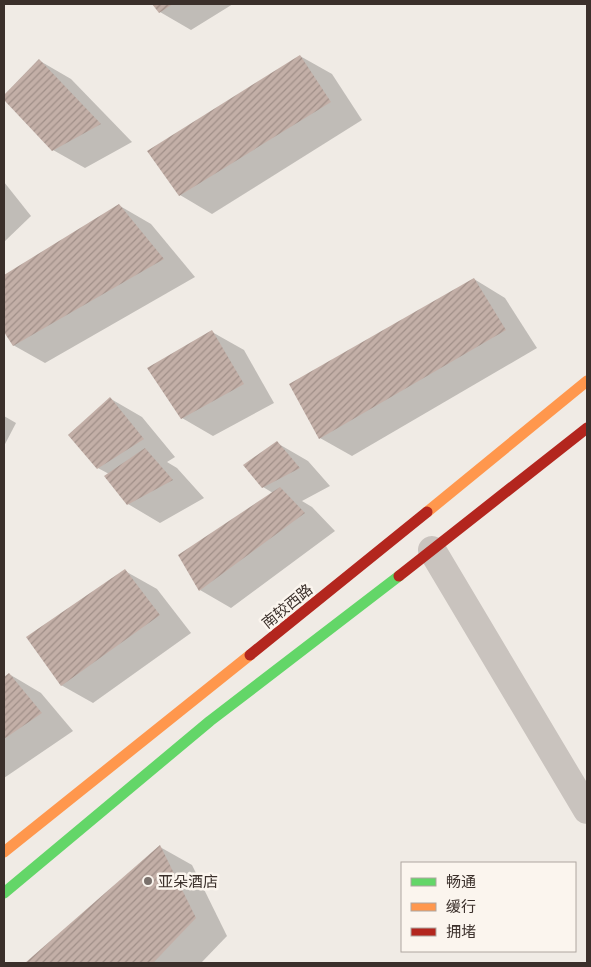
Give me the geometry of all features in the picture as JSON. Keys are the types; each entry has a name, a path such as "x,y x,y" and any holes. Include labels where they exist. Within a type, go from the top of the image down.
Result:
{"main road":[{"name":"南较西路","path":"4,852 396,538 587,381"},
{"path":"4,893 210,721 587,428"}],"street":[{"path":"432,550 587,810"}],"building":[{"path":"152,4 173,4 159,13"},
{"path":"300,55 331,102 179,196 147,151"},
{"path":"39,59 101,124 52,151 4,100 4,95"},
{"path":"119,204 164,259 13,346 4,332 4,275"},
{"path":"474,278 506,330 319,439 289,384"},
{"path":"212,330 244,384 181,419 147,368"},
{"path":"110,397 144,439 97,469 68,435"},
{"path":"277,441 300,468 262,488 243,465"},
{"path":"145,448 173,480 127,505 104,476"},
{"path":"280,487 305,513 199,591 178,555"},
{"path":"125,569 160,615 61,686 26,637"},
{"path":"9,673 42,713 4,739 4,677"},
{"name":"亚朵酒店","path":"160,845 196,918 153,963 25,963"}],"traffic: fast":[{"path":"4,893 210,721 399,576"}],"traffic: slow":[{"path":"427,512 587,381"},
{"path":"4,852 250,655"}],"traffic: jam":[{"path":"399,576 587,428"},
{"path":"250,655 427,512"}],"place":[{"name":"亚朵酒店","path":"148,881"}]}
